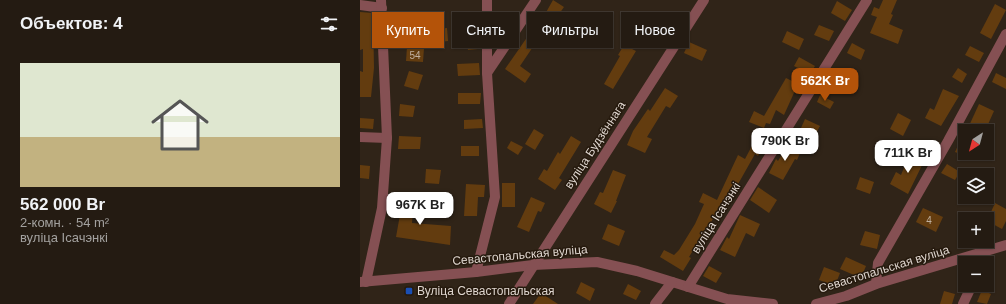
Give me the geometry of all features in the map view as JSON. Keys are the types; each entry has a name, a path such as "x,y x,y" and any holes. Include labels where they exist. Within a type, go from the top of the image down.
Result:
{"street":[{"path":"476,272 495,198 487,73 487,0"},
{"path":"487,73 536,0"},
{"name":"вуліца Будзённага","path":"509,304 704,0"},
{"name":"вуліца Ісачэнкі","path":"688,287 867,0"},
{"path":"360,5 382,4 387,138 382,208 363,282"},
{"path":"876,284 878,263 948,141 1006,34"},
{"path":"360,137 387,138"},
{"name":"Севастопальская вуліца","path":"816,304 846,296 876,284 983,253 1006,244"},
{"name":"Севастопальская вуліца","path":"363,282 476,272 533,265 597,262 637,271 727,299 773,304"},
{"path":"655,304 672,282"},
{"path":"963,304 969,292"}],"building":[{"path":"553,0 564,7 560,12 546,12"},
{"path":"883,0 897,0 891,14 893,15 889,24 903,30 898,44 870,33 877,17 871,15 874,7 879,9"},
{"path":"837,1 852,10 845,21 831,13"},
{"path":"995,4 1006,10 991,39 980,33"},
{"path":"360,12 372,13 372,48 374,48 374,68 371,97 360,97 360,71 363,72 363,49 360,50"},
{"path":"819,25 834,31 829,41 814,35"},
{"path":"444,28 447,28 448,41 444,41"},
{"path":"787,31 804,39 799,50 782,42"},
{"path":"527,37 527,48 532,48 520,66 531,74 525,83 505,69"},
{"path":"689,42 707,50 702,61 684,53 686,48 689,48"},
{"path":"852,43 865,50 861,60 847,53"},
{"path":"970,46 984,53 979,62 965,55"},
{"path":"407,48 424,48 423,62 406,61"},
{"path":"468,48 478,49 468,50"},
{"path":"622,48 630,48 636,51 613,89 604,84 620,56 618,55"},
{"path":"799,57 815,66 810,74 794,66"},
{"path":"479,63 480,75 458,76 457,64"},
{"path":"835,68 852,76 847,88 830,80"},
{"path":"958,68 967,74 962,83 952,77"},
{"path":"409,71 423,75 418,90 404,86"},
{"path":"996,73 1006,78 1006,89 992,82"},
{"path":"786,78 798,84 784,115 776,110 770,124 766,123 764,128 749,122 754,111 764,116"},
{"path":"665,88 678,96 670,108 666,106 647,137 652,139 645,153 627,145 633,131 648,109 650,111"},
{"path":"943,89 959,96 941,126 925,118 930,108 934,110"},
{"path":"458,93 481,93 480,104 458,104"},
{"path":"820,95 834,102 830,109 817,102"},
{"path":"400,104 415,106 413,117 399,116"},
{"path":"979,104 994,111 988,124 970,124"},
{"path":"898,113 911,120 903,136 890,129"},
{"path":"360,118 374,119 373,129 360,128"},
{"path":"482,119 483,128 464,129 464,120"},
{"path":"805,119 820,126 815,135 801,128"},
{"path":"534,129 544,135 535,150 525,144"},
{"path":"399,136 421,137 420,149 398,149"},
{"path":"571,136 581,142 559,178 562,180 555,190 538,179 544,169 547,171 558,152 560,154"},
{"path":"755,140 764,145 758,156 755,154 733,193 729,191 719,212 717,211 707,230 706,229 689,257 691,258 683,271 660,257 664,250 674,255 679,250 695,224 704,204 699,202 703,193 717,200 738,155 745,159"},
{"path":"511,141 523,147 518,155 507,148"},
{"path":"788,144 801,151 797,160 795,159 783,180 769,173 776,159 778,161"},
{"path":"958,145 958,153 955,152"},
{"path":"461,146 479,146 479,156 461,156"},
{"path":"910,153 925,159 908,194 890,184 896,172 901,175"},
{"path":"947,164 958,171 958,175 955,180 941,173"},
{"path":"360,165 370,166 369,179 360,178"},
{"path":"426,169 441,170 439,184 425,183"},
{"path":"613,170 626,175 611,213 594,204 600,192 603,193"},
{"path":"860,177 874,182 870,194 856,189"},
{"path":"502,183 515,183 515,207 502,207"},
{"path":"466,184 485,185 484,197 478,197 477,216 464,216"},
{"path":"758,187 777,200 769,213 750,200"},
{"path":"401,195 414,196 412,223 451,226 450,245 396,237 401,209"},
{"path":"531,197 545,203 541,212 538,211 529,232 517,227"},
{"path":"995,203 1006,209 1006,221 1002,229 994,225 994,212 991,212"},
{"path":"923,208 943,217 936,232 916,222"},
{"path":"740,215 760,224 754,237 746,233 735,257 720,250 727,237 729,239"},
{"path":"608,224 625,231 619,246 602,239"},
{"path":"865,231 880,235 877,249 860,245"},
{"path":"846,257 866,266 861,278 840,269"},
{"path":"709,266 722,273 716,283 703,276"},
{"path":"824,267 840,273 835,286 819,280"},
{"path":"581,282 595,289 590,301 576,293"},
{"path":"628,284 641,291 636,300 623,294"},
{"path":"944,291 955,294 952,304 940,304"},
{"path":"981,292 991,294 987,304 977,302"},
{"path":"541,293 558,304 533,304"}],"place":[{"name":"Вуліца Севастопальская","path":"409,291"}]}
